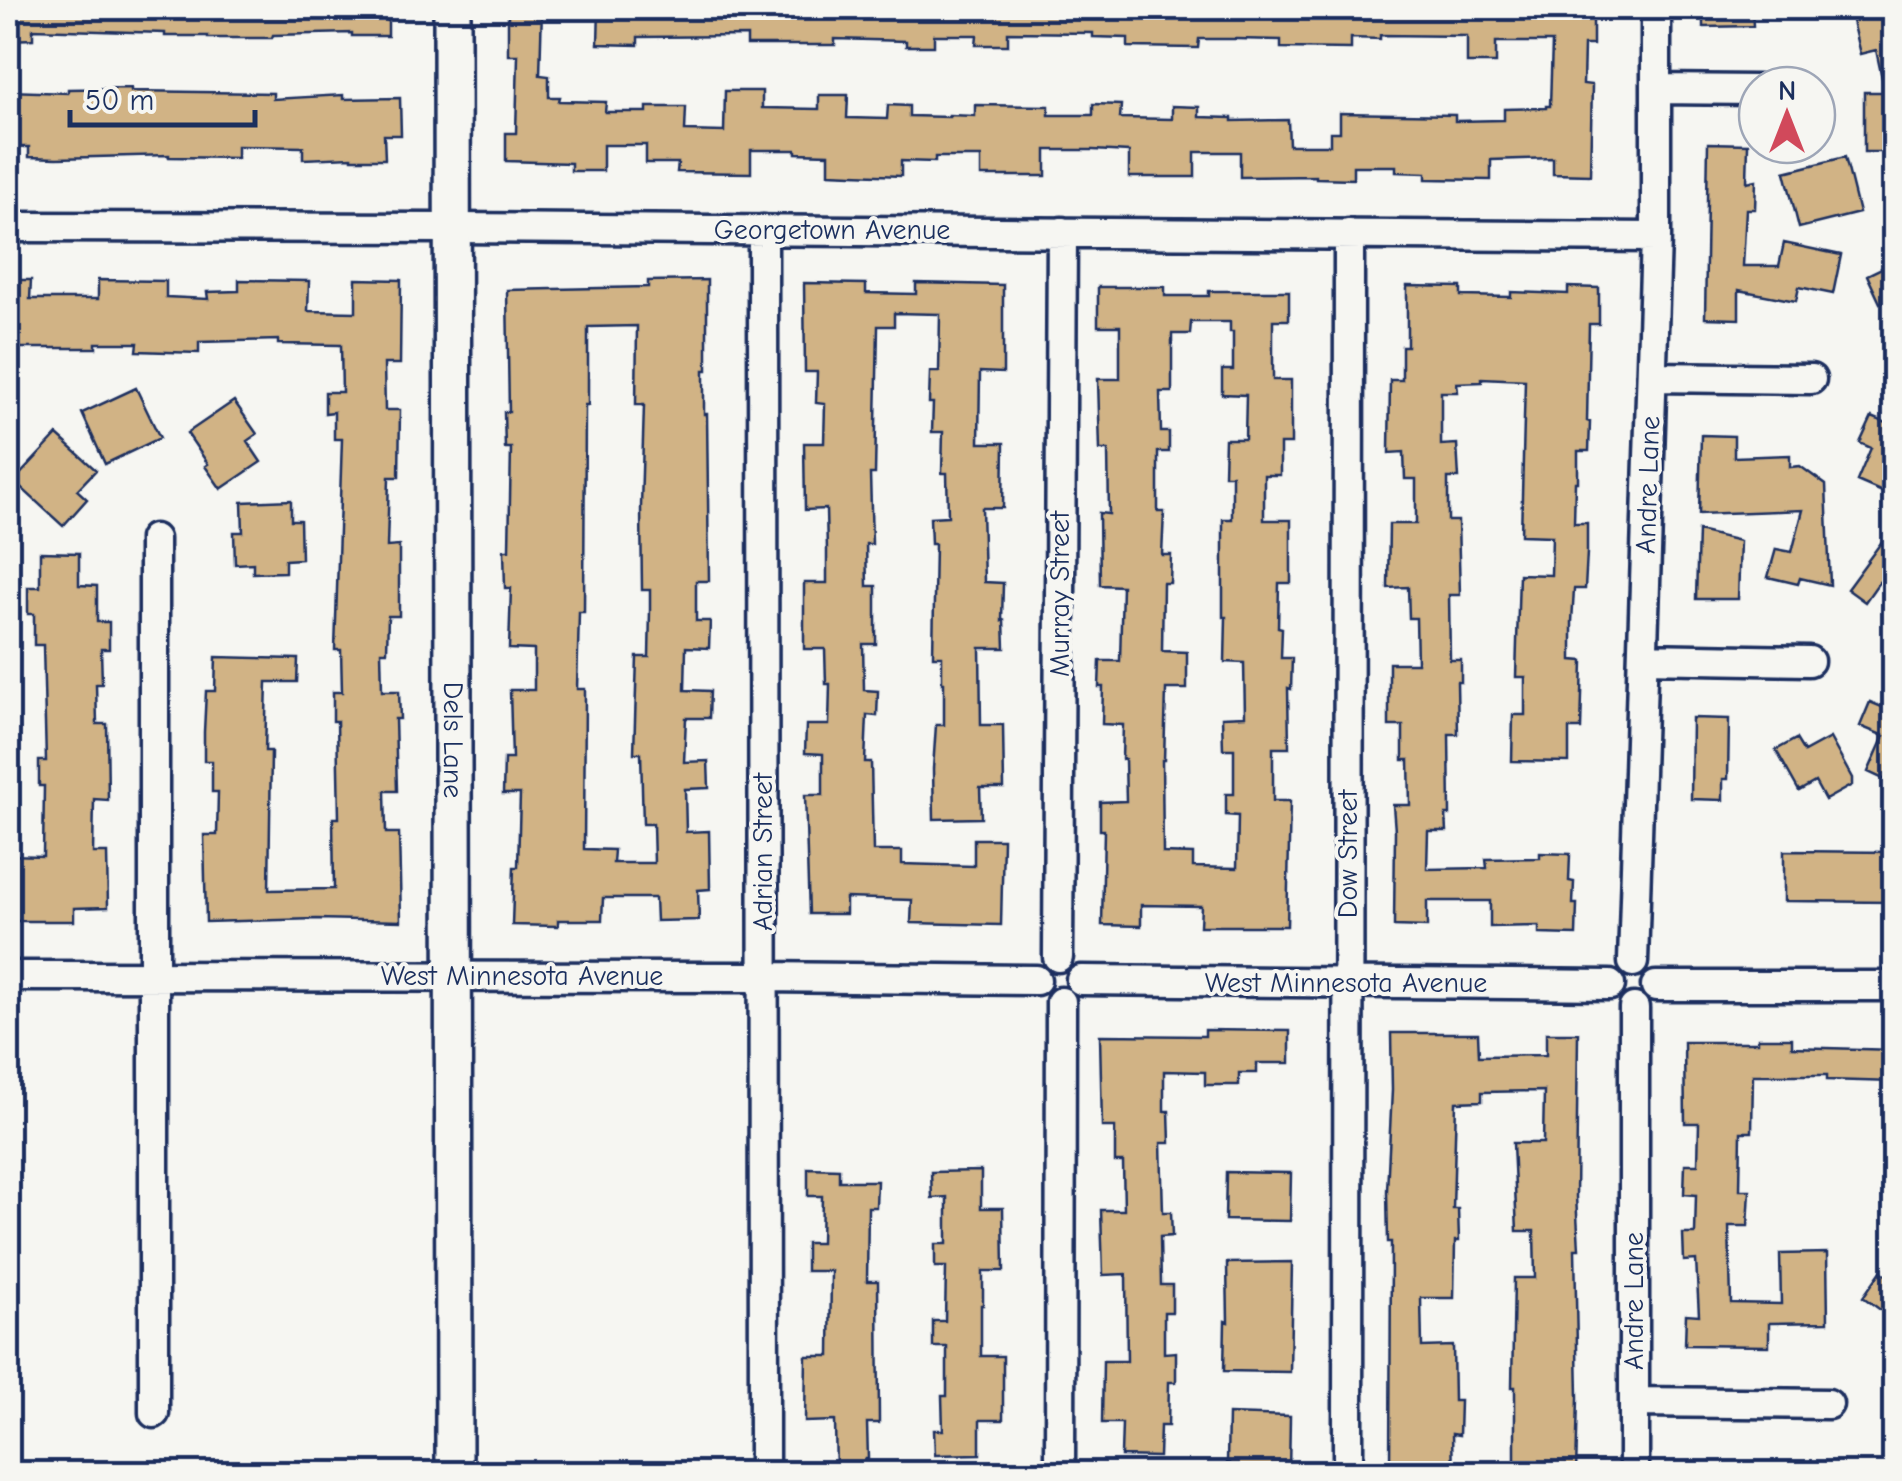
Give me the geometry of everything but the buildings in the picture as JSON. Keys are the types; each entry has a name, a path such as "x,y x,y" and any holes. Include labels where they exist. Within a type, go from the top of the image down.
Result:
{"street":[{"name":"Dels Lane","path":"452,8 454,1474"},
{"name":"Andre Lane","path":"1633,962 1656,236 1656,8"},
{"path":"1656,89 1737,90"},
{"name":"Georgetown Avenue","path":"8,226 1656,236"},
{"name":"Adrian Street","path":"763,230 764,1474"},
{"name":"Murray Street","path":"1058,957 1062,232"},
{"name":"Dow Street","path":"1348,234 1348,1474"},
{"path":"1652,376 1811,380"},
{"path":"154,539 154,1413"},
{"path":"1643,658 1809,661"},
{"path":"1058,957 1077,966 1081,980 1077,993 1067,1001 1053,1002 1040,994 1036,973 1045,962 1058,957"},
{"path":"1633,962 1652,972 1656,986 1646,1003 1634,1008 1620,1004 1610,984 1620,966 1633,962"},
{"name":"West Minnesota Avenue","path":"8,976 1036,980"},
{"name":"West Minnesota Avenue","path":"1081,980 1610,984"},
{"path":"1656,986 1894,986"},
{"path":"1060,1474 1061,1002"},
{"name":"Andre Lane","path":"1634,1008 1634,1474"},
{"path":"1634,1402 1828,1404"}]}
